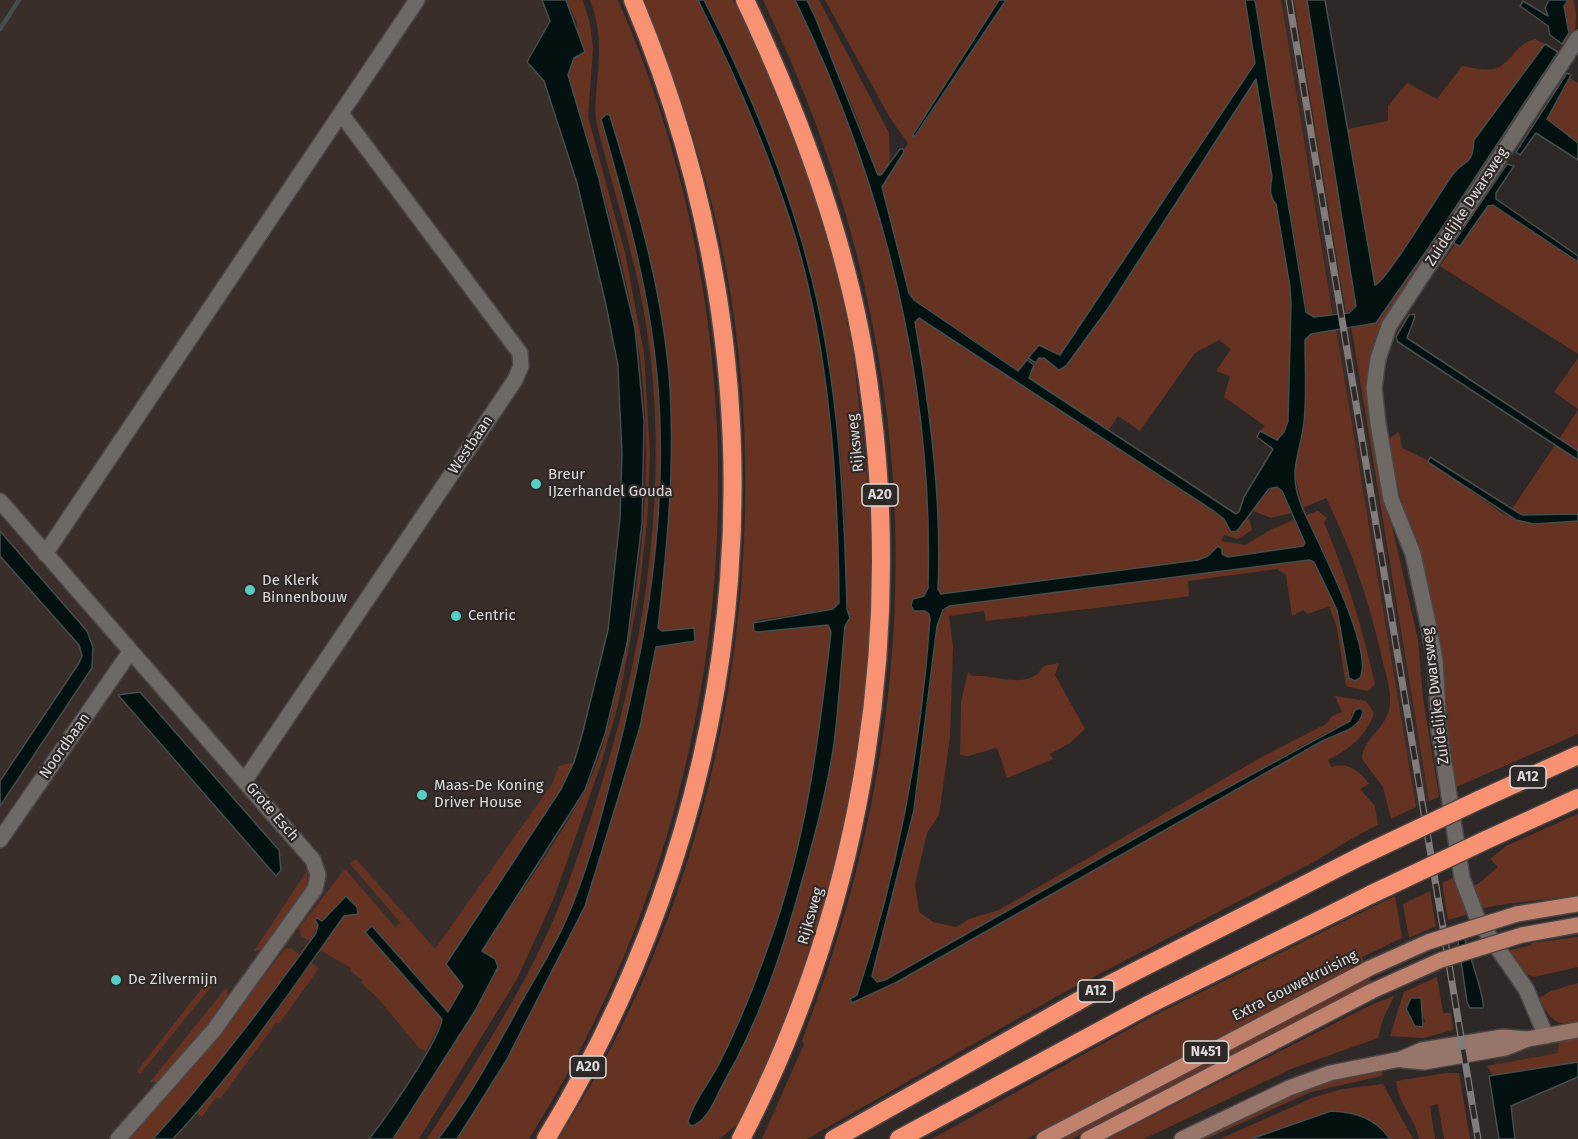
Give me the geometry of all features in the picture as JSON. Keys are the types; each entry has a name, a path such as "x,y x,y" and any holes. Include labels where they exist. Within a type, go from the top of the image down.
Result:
{"highway":[{"name":"A20","path":"546,1139 586,1070 625,992 644,949 678,850 702,756 724,632 734,509 731,406 716,281 692,168 659,63 633,0"},
{"name":"Rijksweg","path":"741,1139 802,1002 839,887 861,786 881,615 883,526 864,354 846,273 820,181 784,82 745,0"},
{"name":"A12","path":"834,1139 1110,984 1365,854 1578,755"},
{"name":"A12","path":"899,1139 1149,1004 1372,894 1578,798"}],"main road":[{"name":"Extra Gouwekruising","path":"1044,1139 1370,968 1428,942 1517,915 1578,904"},
{"name":"N451","path":"1088,1139 1372,991 1441,960 1522,935 1578,925"},
{"path":"1182,1139 1302,1083 1345,1070 1401,1059 1425,1062 1505,1048 1528,1039 1578,1030"}],"street":[{"path":"45,554 342,115 417,0"},
{"name":"Zuidelijke Dwarsweg","path":"1546,1036 1526,989 1483,930 1464,886 1439,731 1435,667 1429,628 1413,554 1391,499 1374,388 1378,359 1389,326 1578,39"},
{"name":"Westbaan","path":"245,780 515,380 520,366 520,353 342,115"},
{"name":"Grote Esch","path":"0,501 130,652 245,780 313,860 318,875 315,889 214,1030 118,1139"},
{"name":"Noordbaan","path":"0,840 130,652"}],"shaded area":[{"path":"0,0 548,0 626,351 627,574 579,778 473,984 379,1139 0,1139"},
{"path":"542,0 566,0 585,52 574,58 568,75 599,179 635,328 644,421 642,523 627,644 605,734 585,790 482,951 495,959 498,967 475,1011 393,1139 369,1139 422,1061 442,1019 365,932 372,926 448,1012 463,986 446,964 561,789 574,762 582,735 608,630 620,518 622,453 618,366 577,183 544,81 527,62 550,21"},
{"path":"566,0 583,0 590,24 593,48 588,117 625,253 644,353 650,454 647,523 639,592 618,705 601,764 554,898 517,979 419,1139 393,1139 475,1011 498,967 495,959 482,951 561,832 585,791 602,746 615,697 637,584 642,541 646,453 641,367 629,294 614,231 568,75 574,58 577,23"},
{"path":"590,0 618,0 669,140 702,285 717,433 714,580 694,727 656,870 601,1008 529,1139 457,1139 506,1061 585,906 640,727 656,647 695,640 692,628 662,631 658,628 670,476 668,380 654,281 639,216 623,162 601,119 628,218 643,285 655,353 658,387 660,485 652,581 644,629 625,724 587,865 574,902 556,941 483,1072 438,1139 427,1139 513,1001 562,900 611,753 626,697 647,583 656,468 655,410 650,352 641,295 596,120 599,41"},
{"path":"643,0 698,0 739,88 775,178 796,239 817,328 834,465 839,603 833,609 758,620 753,623 754,631 849,610 846,592 842,468 837,421 817,310 789,204 752,102 704,0 733,0 755,41 810,183 837,276 853,351 871,513 871,667 860,755 829,903 773,1056 738,1124 719,1139 558,1139 612,1045 658,946 694,841 720,734 737,624 745,514 743,405 731,297 716,221 696,146"},
{"path":"698,0 704,0 752,101 779,171 812,279 834,402 842,484 847,609 850,618 845,626 836,729 828,778 812,847 786,934 769,986 736,1060 706,1115 697,1124 691,1126 688,1122 691,1114 720,1062 764,959 793,868 816,751 831,632 828,625 758,632 754,631 753,623 833,609 839,603 837,511 830,420 817,328 808,284 786,208 764,148 726,58"},
{"path":"763,0 795,0 844,111 865,169 899,286 920,406 926,466 929,572 925,611 929,614 930,619 921,715 896,856 872,949 857,995 850,999 861,1000 897,982 1324,740 1356,726 1352,712 1350,721 1146,832 885,980 877,982 872,976 891,903 921,754 935,630 938,620 949,606 1309,560 1314,562 1337,610 1349,678 1360,678 1362,664 1353,622 1344,597 1306,515 1318,511 1327,518 1324,523 1353,602 1375,684 1368,691 1346,686 1337,628 1329,606 1307,614 1303,610 1292,616 1286,575 1277,569 1188,581 1189,596 986,621 984,611 949,616 953,647 950,737 939,815 927,833 915,884 919,912 933,922 956,927 969,919 999,910 1258,759 1326,724 1332,716 1342,712 1335,696 1366,701 1374,713 1362,735 1343,752 1328,760 1331,767 1343,766 1353,769 1369,784 1360,789 1375,806 1378,825 1310,864 1059,995 807,1139 762,1139 804,1044 802,1041 846,909 876,778 893,647 895,516 883,386 857,257 817,128"},
{"path":"795,0 807,0 878,175 881,175 900,149 903,149 904,152 882,187 909,293 914,300 1018,371 1027,360 1034,365 1029,378 1236,514 1273,449 1257,437 1260,431 1277,440 1284,432 1288,421 1290,287 1276,204 1271,195 1272,177 1256,79 1109,307 1066,366 1059,370 1044,358 1039,358 1036,363 1028,358 1039,345 1060,355 1255,63 1245,0 1255,0 1306,312 1314,317 1349,313 1356,306 1307,0 1325,0 1375,285 1390,269 1453,174 1468,161 1472,154 1474,140 1545,44 1558,52 1438,234 1376,323 1311,334 1305,340 1305,412 1295,483 1302,507 1352,620 1362,664 1360,678 1355,681 1349,678 1337,610 1314,562 1309,560 949,606 943,610 937,626 914,810 872,976 877,982 885,980 1155,827 1350,721 1355,710 1360,708 1363,711 1358,723 1324,740 897,982 852,1003 850,999 857,995 872,949 896,856 914,762 930,619 929,614 925,611 914,611 911,605 913,599 924,596 928,588 928,512 922,436 912,361 897,286 878,213 827,69","holes":["919,318 1224,519 1231,532 1237,531 1269,489 1277,487 1282,491 1305,543 1303,546 1228,557 1222,554 1222,549 1218,546 1208,556 1198,560 941,594 938,589 938,522 934,455 915,322"]},
{"path":"807,0 819,0 889,133 890,168 880,180 854,110"},
{"path":"825,0 999,0 913,136 916,136 1006,0 1245,0 1255,63 1060,355 1039,345 1019,371 914,300 909,293 882,187 908,143 890,118"},
{"path":"999,0 1006,0 915,136 912,136"},
{"path":"1255,0 1281,0 1333,316 1314,317 1307,312"},
{"path":"1281,0 1294,0 1429,801 1416,807"},
{"path":"1294,0 1307,0 1356,306 1346,313"},
{"path":"1549,0 1568,0 1564,6 1569,33 1562,44 1550,35 1548,26 1520,6 1523,1 1548,16 1545,8"},
{"path":"1568,0 1573,0 1576,25 1569,42 1564,45 1562,44 1569,33 1564,6"},
{"path":"1535,39 1545,44 1474,140 1472,154 1468,161 1453,174 1390,269 1375,285 1347,129 1388,121 1388,106 1407,83 1437,99 1462,66 1482,69 1497,68 1523,44"},
{"path":"1558,52 1558,59 1380,330 1370,362 1388,509 1418,640 1423,699 1439,797 1429,801 1351,326 1376,323 1382,316"},
{"path":"1567,73 1571,75 1547,119 1578,143 1578,160 1536,133 1520,155 1516,152"},
{"path":"1570,78 1578,83 1578,143 1547,119"},
{"path":"1256,79 1272,177 1271,195 1276,204 1290,287 1288,421 1284,432 1277,440 1260,431 1265,426 1224,397 1230,376 1216,371 1231,349 1219,340 1195,353 1140,431 1118,416 1108,431 1028,378 1028,374 1039,358 1044,358 1059,370 1066,366 1109,307"},
{"path":"607,114 610,116 620,149 648,250 667,353 672,448 667,538 658,628 662,631 694,628 695,641 656,647 640,727 585,906 506,1061 457,1139 438,1139 493,1054 556,941 574,902 592,847 625,724 652,581 660,485 660,436 655,353 628,218 601,119"},
{"path":"1507,164 1514,166 1496,193 1496,199 1578,256 1578,262 1493,205 1488,206 1460,246 1453,243"},
{"path":"1493,205 1578,262 1578,354 1440,266 1455,245 1460,245 1488,206"},
{"path":"1414,314 1407,338 1578,451 1578,460 1398,342 1396,337 1409,315"},
{"path":"919,318 1224,519 1241,525 1246,517 1249,519 1252,530 1238,539 1224,535 1221,541 1245,545 1272,529 1294,520 1305,543 1303,547 1228,557 1213,555 1199,560 941,594 938,589 937,488 926,387 915,321"},
{"path":"1336,329 1416,807 1391,819 1383,787 1362,759 1366,745 1389,712 1390,703 1390,692 1371,616 1352,557 1326,498 1303,508 1294,471 1305,421 1305,340 1310,334"},
{"path":"1578,358 1578,409 1554,392"},
{"path":"1578,410 1578,451 1559,439"},
{"path":"1399,432 1402,448 1427,460 1503,514 1534,524 1578,521 1578,734 1454,788 1406,522 1388,442"},
{"path":"1555,445 1578,460 1578,514 1529,517 1512,509"},
{"path":"1430,457 1522,515 1578,514 1578,521 1534,524 1516,520 1428,462"},
{"path":"1274,486 1282,491 1291,513 1271,518 1251,510"},
{"path":"0,531 87,631 93,647 92,668 0,806 0,781 82,656 79,645 0,556"},
{"path":"1059,663 1055,675 1085,729 1070,743 1050,754 1053,759 1007,778 997,748 968,756 960,755 961,702 968,672 972,676 1021,680 1037,674 1044,666"},
{"path":"140,692 279,850 281,870 276,876 118,695"},
{"path":"574,762 561,789 493,893 464,986 448,1012 373,926 365,932 442,1019 426,1051 420,1049 377,997 361,983 363,980 350,971 351,968 320,950 344,915 351,916 345,897 318,925 310,941 301,936 299,928 345,869 395,927 401,923 350,864 356,859 435,949 552,784 559,766"},
{"path":"1578,814 1578,895 1480,909 1471,886 1478,884 1498,867 1490,859 1506,846"},
{"path":"308,869 306,892 266,949 254,951"},
{"path":"1458,876 1468,914 1448,920 1442,883"},
{"path":"1430,891 1436,926 1409,938 1403,904"},
{"path":"346,896 357,907 358,914 344,916 283,1002 197,1113 173,1139 153,1139 217,1064 277,986 316,933 318,925 315,920 317,918 322,921"},
{"path":"1395,896 1402,938 1362,957 1363,961 1341,973 1027,1139 932,1139 1149,1018"},
{"path":"1457,934 1463,934 1479,985 1483,1008 1470,1008 1467,1002"},
{"path":"1578,937 1578,967 1534,977 1526,974 1506,951 1532,945 1531,943"},
{"path":"291,948 300,955 194,1095 153,1139 130,1139 200,1059 285,949"},
{"path":"311,963 319,968 279,1024 276,1023 220,1099 216,1097 202,1117 197,1113 279,1009"},
{"path":"1437,977 1443,1013 1451,1013 1453,1030 1423,1038 1390,1036 1404,992","holes":["1419,998 1425,1022 1418,1027 1405,1007"]},
{"path":"210,978 215,982 140,1074 137,1071"},
{"path":"1370,978 1371,983 1072,1139 1060,1139"},
{"path":"1578,983 1578,1023 1563,1023 1553,1019 1539,998 1551,991"},
{"path":"226,988 229,999 162,1082 150,1082"},
{"path":"1394,996 1383,1019 1378,1038 1291,1069 1144,1139 1107,1139 1373,1004"},
{"path":"1411,998 1421,998 1423,1027 1415,1026 1406,1009"},
{"path":"1578,1028 1578,1139 1507,1139 1491,1042"},
{"path":"1578,1038 1578,1062 1493,1076 1487,1066 1558,1053 1559,1042"},
{"path":"1578,1062 1578,1077 1511,1106 1515,1139 1499,1139 1489,1076"},
{"path":"1379,1070 1383,1073 1381,1076 1311,1092 1206,1139 1199,1139 1294,1092 1339,1078"},
{"path":"1459,1073 1470,1139 1444,1139 1438,1104 1430,1106 1435,1139 1419,1139 1400,1097 1396,1081"},
{"path":"1383,1084 1413,1139 1390,1139 1383,1129 1331,1111 1251,1139 1220,1139 1312,1098 1342,1089"},
{"path":"1331,1111 1364,1117 1378,1126 1390,1139 1251,1139"}],"waterway":[{"path":"0,29 19,0"}],"railway":[{"path":"1289,0 1478,1139"}],"place":[{"name":"Breur IJzerhandel Gouda","path":"536,484"},
{"name":"De Klerk Binnenbouw","path":"250,590"},
{"name":"Centric","path":"456,616"},
{"name":"Maas-De Koning Driver House","path":"422,795"},
{"name":"De Zilvermijn","path":"116,980"}]}
